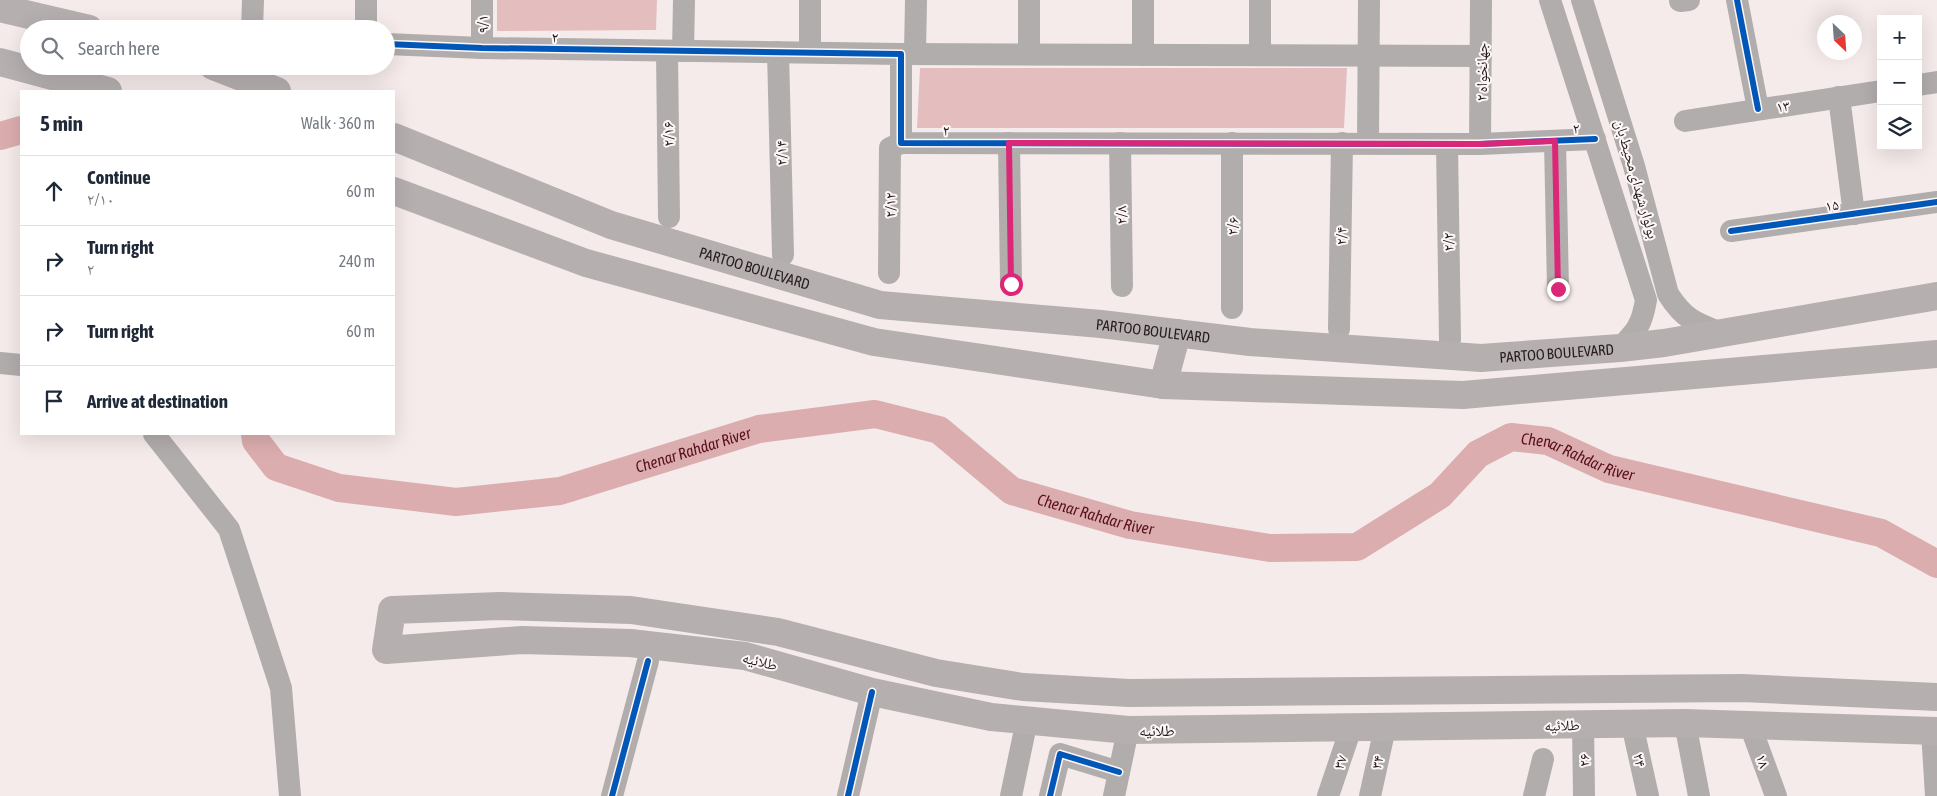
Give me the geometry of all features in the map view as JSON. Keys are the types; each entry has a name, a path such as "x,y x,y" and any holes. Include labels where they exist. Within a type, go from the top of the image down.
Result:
{"main road":[{"path":"0,8 51,20"},
{"path":"2,64 20,69"},
{"path":"45,75 104,90"},
{"path":"236,75 274,90"},
{"name":"PARTOO BOULEVARD","path":"395,137 611,225 880,305 1101,324 1250,342 1481,358 1620,348 1721,333 1937,296"},
{"path":"395,191 586,262 874,342 1163,385 1463,395 1937,354"},
{"path":"1163,385 1177,333"},
{"name":"طلائیه","path":"1934,731 1677,724 1128,730 991,717 872,692 745,656 630,642 522,640 386,650 392,610 500,606 631,610 778,632 936,673 1032,688 1129,693 1742,688 1937,697"}],"street":[{"path":"252,20 253,0"},
{"path":"366,0 366,20"},
{"name":"۹/۱","path":"482,0 482,48"},
{"name":"۲/۱۶","path":"669,217 675,50 684,0"},
{"path":"810,0 810,52"},
{"path":"901,143 908,54 916,0"},
{"path":"1029,0 1029,54"},
{"path":"1143,0 1143,54"},
{"path":"1260,0 1260,55"},
{"path":"1368,143 1369,0"},
{"name":"جهانخواه ۲","path":"1480,144 1481,0"},
{"name":"بولوار شهدای محیط بان","path":"1550,0 1646,300 1643,317 1636,332 1620,348"},
{"name":"بولوار شهدای محیط بان","path":"1582,0 1634,166 1668,294 1677,308 1695,323 1721,333"},
{"path":"1736,0 1758,109"},
{"name":"۲","path":"395,44 482,48 908,54 1481,56"},
{"name":"۲/۱۴","path":"778,52 783,254"},
{"path":"1922,84 1937,82"},
{"name":"۱۳","path":"1685,121 1877,92"},
{"path":"1839,97 1854,214"},
{"name":"۲","path":"901,143 1480,144 1595,139"},
{"path":"1555,141 1558,289"},
{"name":"۲/۱۲","path":"889,273 890,148 901,143"},
{"path":"1009,143 1011,284"},
{"name":"۲/۸","path":"1120,143 1122,286"},
{"name":"۲/۶","path":"1232,143 1232,308"},
{"name":"۲/۴","path":"1339,329 1342,143"},
{"name":"۲/۲","path":"1447,144 1450,340"},
{"name":"۱۵","path":"1731,231 1937,202"},
{"path":"1645,307 1656,313 1666,310 1671,299"},
{"path":"0,363 20,365"},
{"path":"155,435 229,529 281,688 290,796"},
{"path":"612,796 648,661"},
{"path":"1670,690 1677,724 1700,796"},
{"path":"848,796 872,692"},
{"path":"1011,796 1027,720"},
{"name":"۲۶","path":"1584,724 1584,796"},
{"name":"۲۴","path":"1632,724 1648,796"},
{"name":"۱۸","path":"1750,725 1776,796"},
{"name":"۳۷","path":"1328,796 1351,728"},
{"name":"۳۴","path":"1370,796 1385,728"},
{"path":"1114,796 1128,730"},
{"path":"1934,731 1936,796"},
{"path":"1050,796 1060,754 1119,772"},
{"path":"1534,796 1543,759"}],"shaded area":[{"path":"497,0 657,0 656,30 497,31"},
{"path":"920,68 1347,68 1344,128 917,128"}],"waterway":[{"name":"Chenar Rahdar River","path":"0,136 20,130"},
{"name":"Chenar Rahdar River","path":"255,435 256,441 276,467 339,488 456,502 560,491 759,429 875,414 939,430 1012,491 1130,525 1270,548 1357,547 1440,495 1478,454 1511,437 1548,441 1609,469 1881,533 1937,564"}],"cycle path":[{"path":"1737,0 1758,109"},
{"path":"395,44 482,48 901,54 901,143 1480,144 1595,139"},
{"path":"1731,231 1937,202"},
{"path":"612,796 648,661"},
{"path":"848,796 872,692"},
{"path":"1050,796 1060,754 1119,772"}],"route":[{"path":"1011,284 1009,143 1480,144 1555,141 1558,289"}]}
